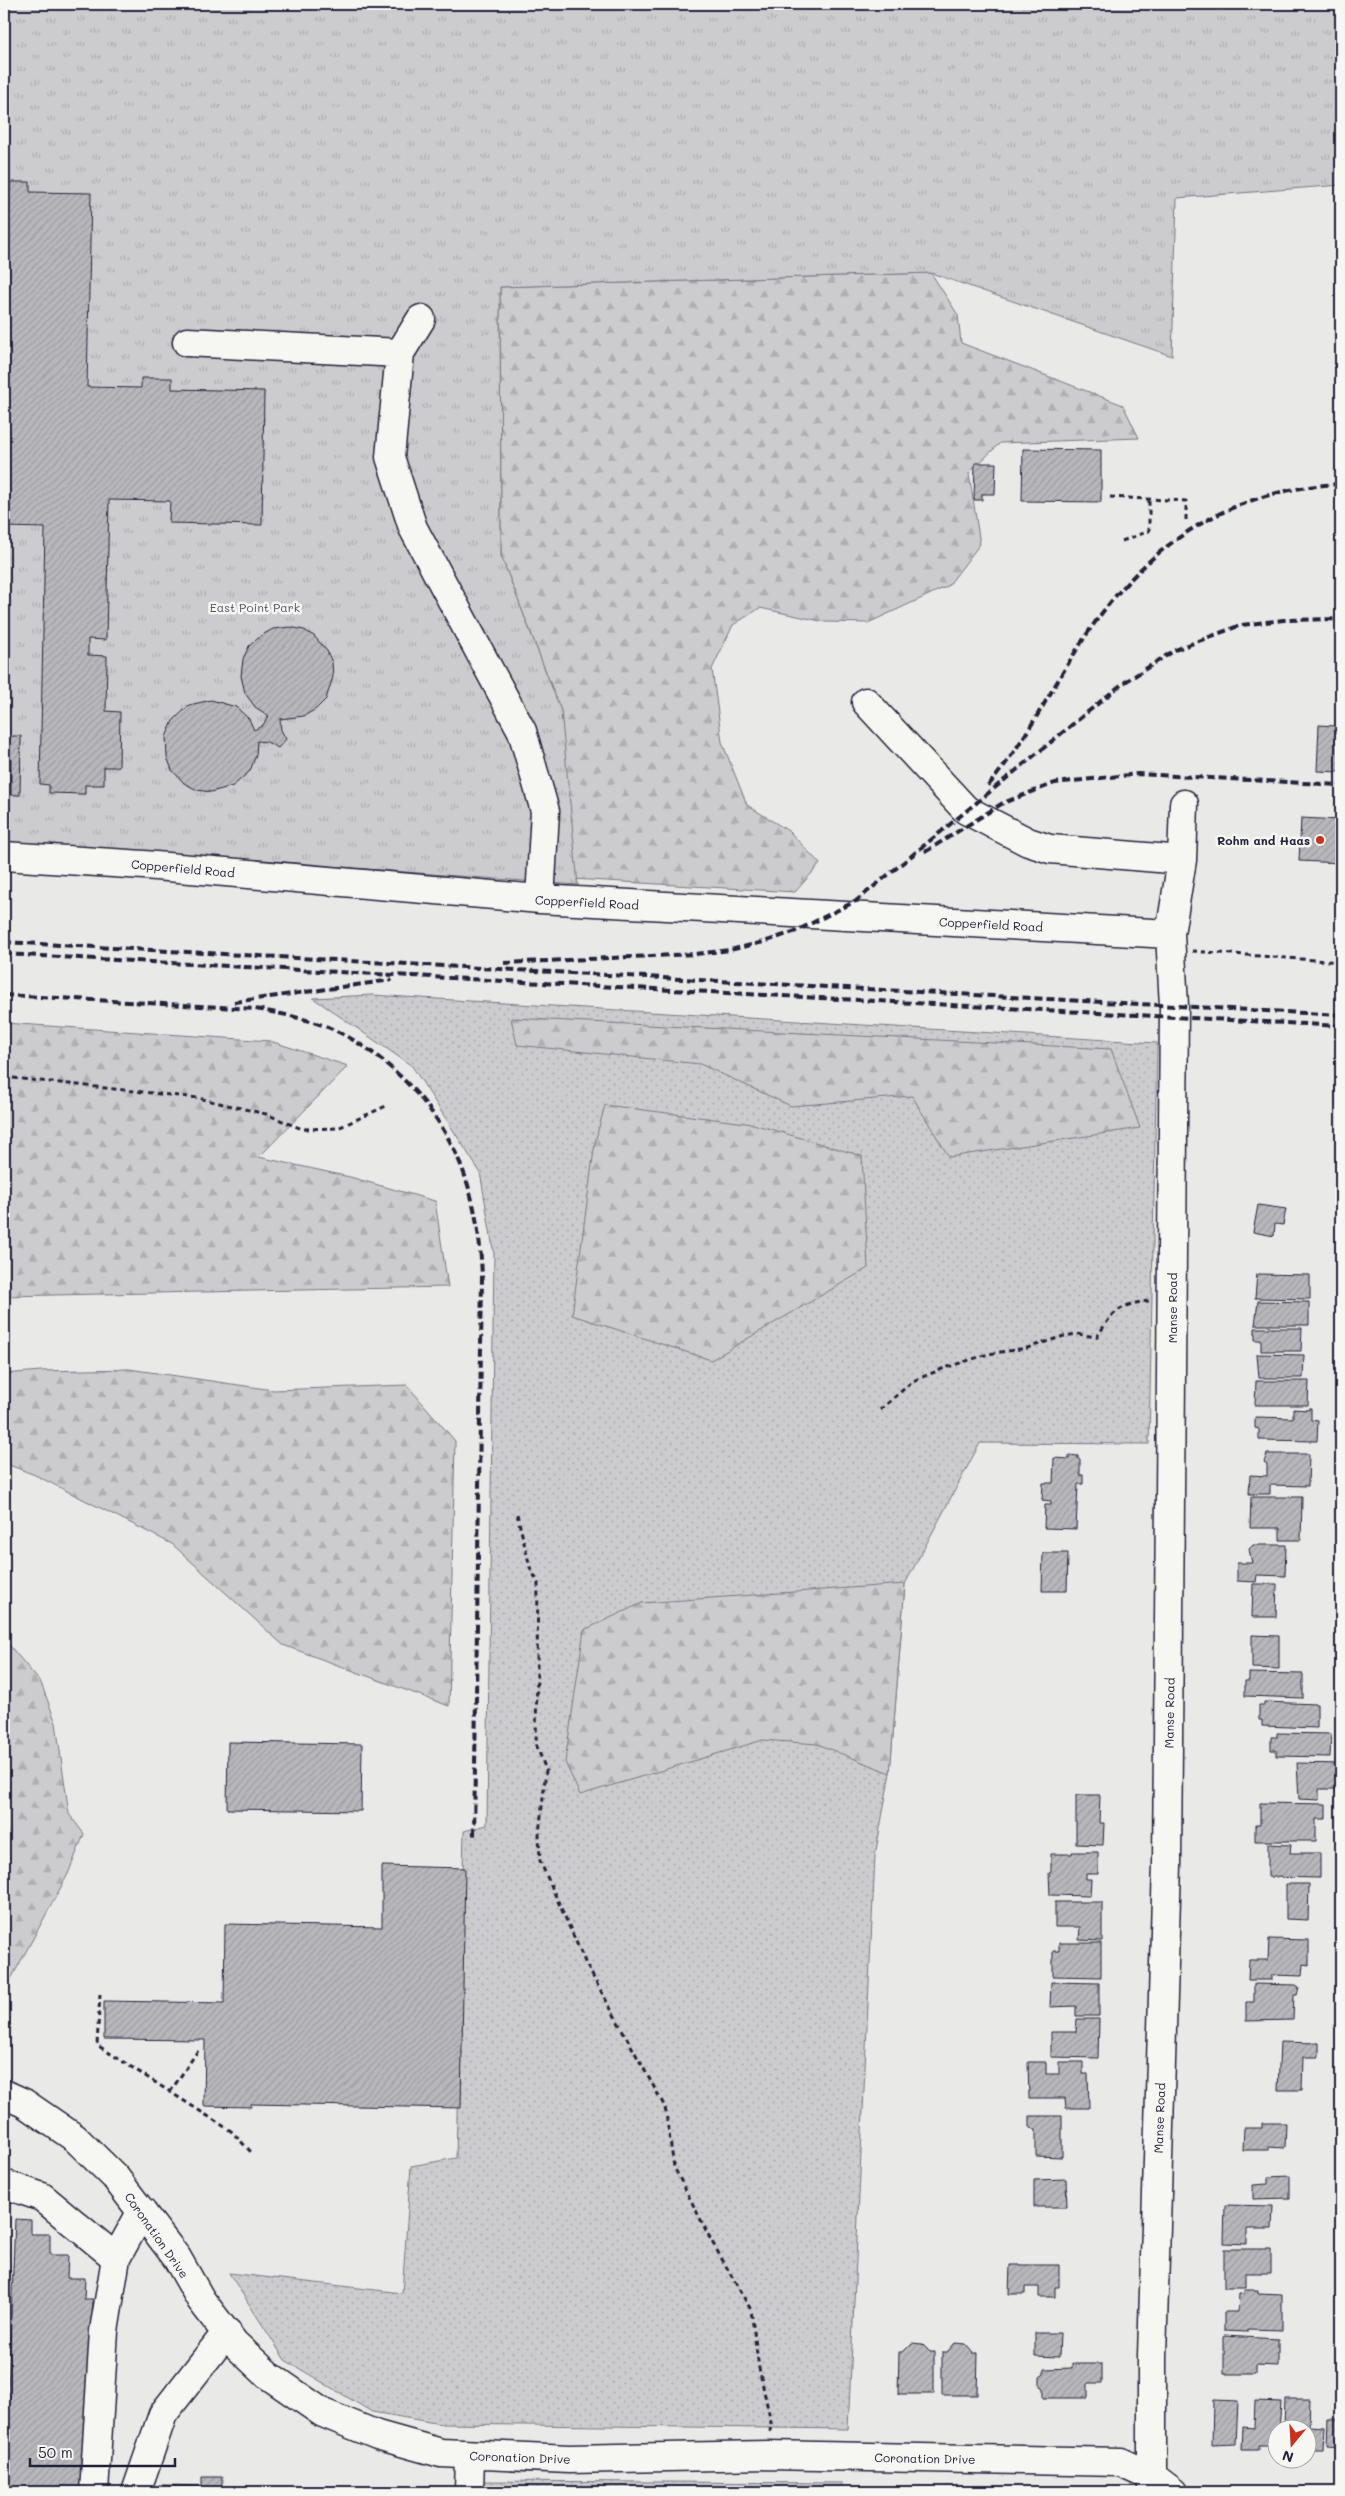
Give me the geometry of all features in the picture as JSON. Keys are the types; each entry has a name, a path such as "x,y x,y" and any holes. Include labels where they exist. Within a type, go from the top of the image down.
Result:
{"street":[{"path":"421,320 400,353 390,457 413,528 522,730 545,811 540,899"},
{"path":"187,342 400,353"},
{"path":"866,702 966,810 1028,842 1050,849 1182,860"},
{"name":"Manse Road","path":"1152,2484 1152,2356 1167,1865 1174,1006 1170,942 1182,860 1184,804"},
{"name":"Copperfield Road","path":"4,856 144,864 540,899 1170,942"},
{"name":"Coronation Drive","path":"4,2094 24,2103 75,2138 115,2177 177,2258 201,2300 234,2343 268,2376 323,2413 377,2435 441,2453 570,2459 767,2455 1121,2462 1152,2484 1173,2492"},
{"path":"4,2184 42,2197 116,2258"},
{"path":"94,2492 104,2332 116,2258 142,2211"},
{"path":"136,2492 163,2414 227,2332"},
{"path":"469,2492 470,2455"}],"path":[{"path":"1110,497 1149,497 1186,501 1186,521"},
{"path":"1122,540 1149,531 1149,497"},
{"path":"1170,942 1341,962"},
{"path":"4,1077 198,1098 266,1114 302,1129 338,1128 386,1106"},
{"path":"880,1410 913,1381 942,1369 988,1354 1027,1348 1064,1336 1076,1334 1097,1338 1112,1314 1136,1302 1172,1298"},
{"path":"517,1514 530,1567 538,1583 536,1744 546,1770 539,1834 540,1861 586,1964 666,2107 674,2167 711,2240 751,2310 759,2368 771,2423 767,2455"},
{"path":"100,1994 97,2045 231,2131 252,2153"},
{"path":"170,2092 199,2049"},
{"path":"764,2482 764,2492"}],"green space":[{"name":"East Point Park","path":"4,4 1341,4 1341,185 1177,198 1172,356 931,273 500,287 501,556 561,711 578,885 4,842"},
{"path":"931,273 958,315 961,343 1123,405 1139,438 1000,443 969,473 980,544 948,586 868,623 825,622 760,608 733,625 712,669 722,742 747,805 790,832 820,864 795,892 572,879 561,711 501,556 500,287"},
{"path":"372,995 1157,1043 1149,1444 980,1443 905,1584 890,1773 875,1856 848,2429 441,2424 372,2412 285,2360 229,2273 402,2293 411,2166 456,2158 464,1831 487,1825 494,1254 480,1172 412,1066 313,998"},
{"path":"511,1018 1111,1049 1140,1128 949,1157 912,1096 791,1106 700,1064 517,1045"},
{"path":"4,1023 270,1041 348,1066 259,1157 350,1177 435,1201 448,1287 4,1296"},
{"path":"605,1105 753,1124 862,1156 868,1268 711,1360 572,1315 595,1142"},
{"path":"129,1369 273,1390 407,1385 455,1441 449,1706 283,1645 172,1544 35,1475 4,1463 4,1374 41,1371"},
{"path":"905,1584 890,1773 817,1744 763,1740 580,1795 565,1762 584,1630 642,1603"},
{"path":"4,1639 41,1683 56,1723 69,1814 84,1834 68,1874 4,1992"},
{"path":"470,2481 842,2483 841,2492 470,2492"}],"building":[{"path":"10,182 30,182 30,192 91,193 87,387 141,388 141,378 172,378 172,389 264,391 262,525 169,523 170,501 109,500 106,640 88,639 88,655 107,656 106,711 120,712 119,767 104,767 104,785 85,785 85,794 49,793 49,785 40,784 45,528 4,527 4,190 10,190"},
{"path":"1023,449 1101,450 1101,502 1022,501"},
{"path":"975,463 996,463 995,494 982,494 982,500 974,500"},
{"path":"290,627 304,630 314,636 327,651 332,662 333,677 326,699 316,709 304,716 280,719 281,730 286,739 278,748 267,742 257,741 256,755 250,771 233,786 211,792 197,790 184,783 172,770 167,757 166,737 173,721 189,705 211,700 236,707 249,719 254,730 262,726 269,716 255,707 245,693 241,676 243,659 249,646 262,635 273,629"},
{"path":"1340,668 1341,772 1317,771 1319,725 1336,726"},
{"path":"4,736 21,736 20,795 11,795 11,759 4,759"},
{"name":"Rohm and Haas","path":"1301,818 1341,820 1341,863 1299,861"},
{"path":"1258,1205 1286,1209 1283,1225 1275,1224 1274,1236 1253,1232"},
{"path":"1257,1274 1310,1275 1310,1299 1255,1298"},
{"path":"1258,1301 1309,1302 1309,1325 1255,1325"},
{"path":"1255,1328 1302,1328 1301,1351 1261,1351 1261,1340 1255,1340"},
{"path":"1257,1354 1304,1355 1303,1378 1259,1378"},
{"path":"1256,1381 1309,1381 1308,1405 1255,1405"},
{"path":"1311,1408 1311,1420 1318,1421 1317,1441 1259,1440 1259,1429 1255,1428 1255,1417 1293,1418 1293,1409 1309,1410"},
{"path":"1267,1454 1309,1454 1308,1486 1270,1485 1270,1494 1249,1494 1250,1475 1267,1476 1267,1464 1264,1462"},
{"path":"1069,1455 1078,1456 1078,1459 1080,1459 1080,1475 1083,1475 1083,1484 1078,1484 1076,1529 1044,1528 1045,1505 1051,1505 1051,1501 1042,1500 1043,1483 1053,1483 1054,1458 1069,1459"},
{"path":"1251,1497 1302,1497 1301,1540 1280,1540 1280,1528 1250,1528"},
{"path":"1253,1545 1286,1545 1285,1576 1257,1575 1256,1582 1237,1581 1237,1563 1252,1563 1249,1549"},
{"path":"1043,1553 1068,1553 1067,1591 1042,1591"},
{"path":"1253,1584 1277,1584 1276,1617 1252,1617"},
{"path":"1252,1635 1279,1636 1279,1669 1252,1668"},
{"path":"1249,1673 1303,1674 1303,1698 1245,1696 1245,1681 1249,1681"},
{"path":"1264,1702 1317,1704 1317,1728 1262,1726 1262,1720 1259,1720 1259,1705 1264,1705"},
{"path":"1277,1733 1331,1734 1330,1757 1276,1756 1276,1750 1271,1750 1271,1737 1277,1737"},
{"path":"228,1742 362,1744 361,1811 227,1809"},
{"path":"1297,1763 1341,1764 1341,1789 1319,1789 1319,1800 1299,1799"},
{"path":"1076,1795 1100,1795 1099,1823 1104,1823 1103,1845 1076,1844"},
{"path":"1260,1803 1326,1804 1326,1819 1316,1819 1316,1841 1255,1841 1255,1825 1260,1825"},
{"path":"1268,1844 1291,1845 1290,1853 1320,1853 1320,1878 1268,1877"},
{"path":"1072,1852 1098,1852 1098,1874 1086,1874 1086,1879 1091,1879 1090,1896 1050,1895 1049,1873 1051,1872 1051,1854 1072,1854"},
{"path":"382,1866 465,1868 461,2108 251,2104 251,2107 204,2106 205,2040 104,2039 104,2001 224,2003 225,1924 382,1927"},
{"path":"1286,1884 1309,1884 1308,1920 1286,1919"},
{"path":"1055,1902 1102,1902 1102,1941 1079,1940 1080,1927 1055,1927"},
{"path":"1269,1939 1309,1940 1309,1965 1303,1964 1302,1976 1272,1975 1272,1980 1248,1980 1249,1960 1268,1960"},
{"path":"1059,1943 1101,1943 1101,1977 1053,1976 1053,1951 1059,1951"},
{"path":"1051,1982 1099,1983 1099,2016 1076,2016 1076,2006 1050,2007"},
{"path":"1254,1984 1296,1985 1299,1987 1297,1995 1294,1995 1293,2020 1246,2021 1246,2002 1254,2002"},
{"path":"1077,2019 1099,2019 1098,2058 1051,2057 1051,2032 1076,2032"},
{"path":"1280,2042 1319,2043 1319,2057 1303,2057 1302,2090 1278,2090"},
{"path":"1028,2062 1046,2062 1046,2074 1059,2074 1059,2062 1083,2062 1083,2074 1088,2074 1089,2108 1066,2108 1065,2098 1029,2098"},
{"path":"1030,2116 1062,2116 1062,2157 1036,2156 1036,2129 1030,2128"},
{"path":"1262,2123 1286,2123 1285,2148 1268,2147 1268,2150 1243,2150 1244,2128 1262,2128"},
{"path":"1290,2176 1290,2198 1253,2199 1253,2185 1268,2184 1268,2177"},
{"path":"1066,2179 1067,2207 1034,2207 1034,2180"},
{"path":"1225,2205 1273,2206 1272,2229 1247,2229 1247,2244 1224,2243"},
{"path":"15,2219 31,2220 31,2234 50,2234 50,2255 68,2255 67,2278 85,2278 84,2299 93,2299 86,2492 4,2492"},
{"path":"1224,2249 1271,2249 1271,2273 1246,2273 1246,2288 1224,2288"},
{"path":"1010,2265 1059,2265 1059,2287 1055,2287 1055,2297 1039,2297 1039,2287 1025,2287 1025,2294 1009,2294"},
{"path":"1244,2290 1258,2290 1258,2293 1282,2294 1282,2330 1247,2329 1247,2332 1224,2331 1224,2312 1238,2312 1239,2294 1244,2294"},
{"path":"1035,2333 1060,2333 1059,2357 1035,2356"},
{"path":"1224,2336 1278,2339 1278,2366 1256,2365 1256,2374 1224,2374"},
{"path":"912,2343 922,2344 930,2352 934,2352 934,2394 898,2394 899,2352 903,2352"},
{"path":"955,2343 965,2344 973,2353 978,2353 977,2395 942,2395 942,2352 947,2352"},
{"path":"1072,2364 1102,2364 1102,2383 1088,2383 1088,2398 1043,2398 1040,2377 1044,2374 1044,2369 1072,2368"},
{"path":"1285,2399 1310,2399 1309,2418 1284,2418"},
{"path":"1213,2400 1238,2401 1236,2444 1212,2445"},
{"path":"1255,2401 1281,2402 1280,2418 1268,2418 1268,2445 1258,2445 1258,2450 1242,2450 1243,2427 1254,2428"},
{"path":"1328,2419 1341,2419 1341,2447 1327,2446"},
{"path":"1318,2427 1324,2427 1323,2450 1318,2450"},
{"path":"202,2477 222,2477 222,2487 275,2488 274,2492 159,2492 159,2485 202,2486"}],"railway":[{"path":"988,786 1014,751 1071,658 1107,607 1133,577 1162,551 1193,529 1226,511 1262,497 1300,488 1341,484"},
{"path":"504,963 695,954 730,950 764,942 796,931 856,901 1122,684 1175,650 1241,625 1283,620 1341,619"},
{"path":"925,852 1003,803 1055,783 1138,774 1341,785"},
{"path":"4,942 1341,1015"},
{"path":"4,954 1341,1026"},
{"path":"234,1002 392,980"},
{"path":"4,995 255,1009 317,1023 355,1041 400,1076 437,1120 451,1144 462,1168 470,1193 476,1220 482,1277 474,1836"}],"place":[{"name":"Rohm and Haas","path":"1320,840"}]}
